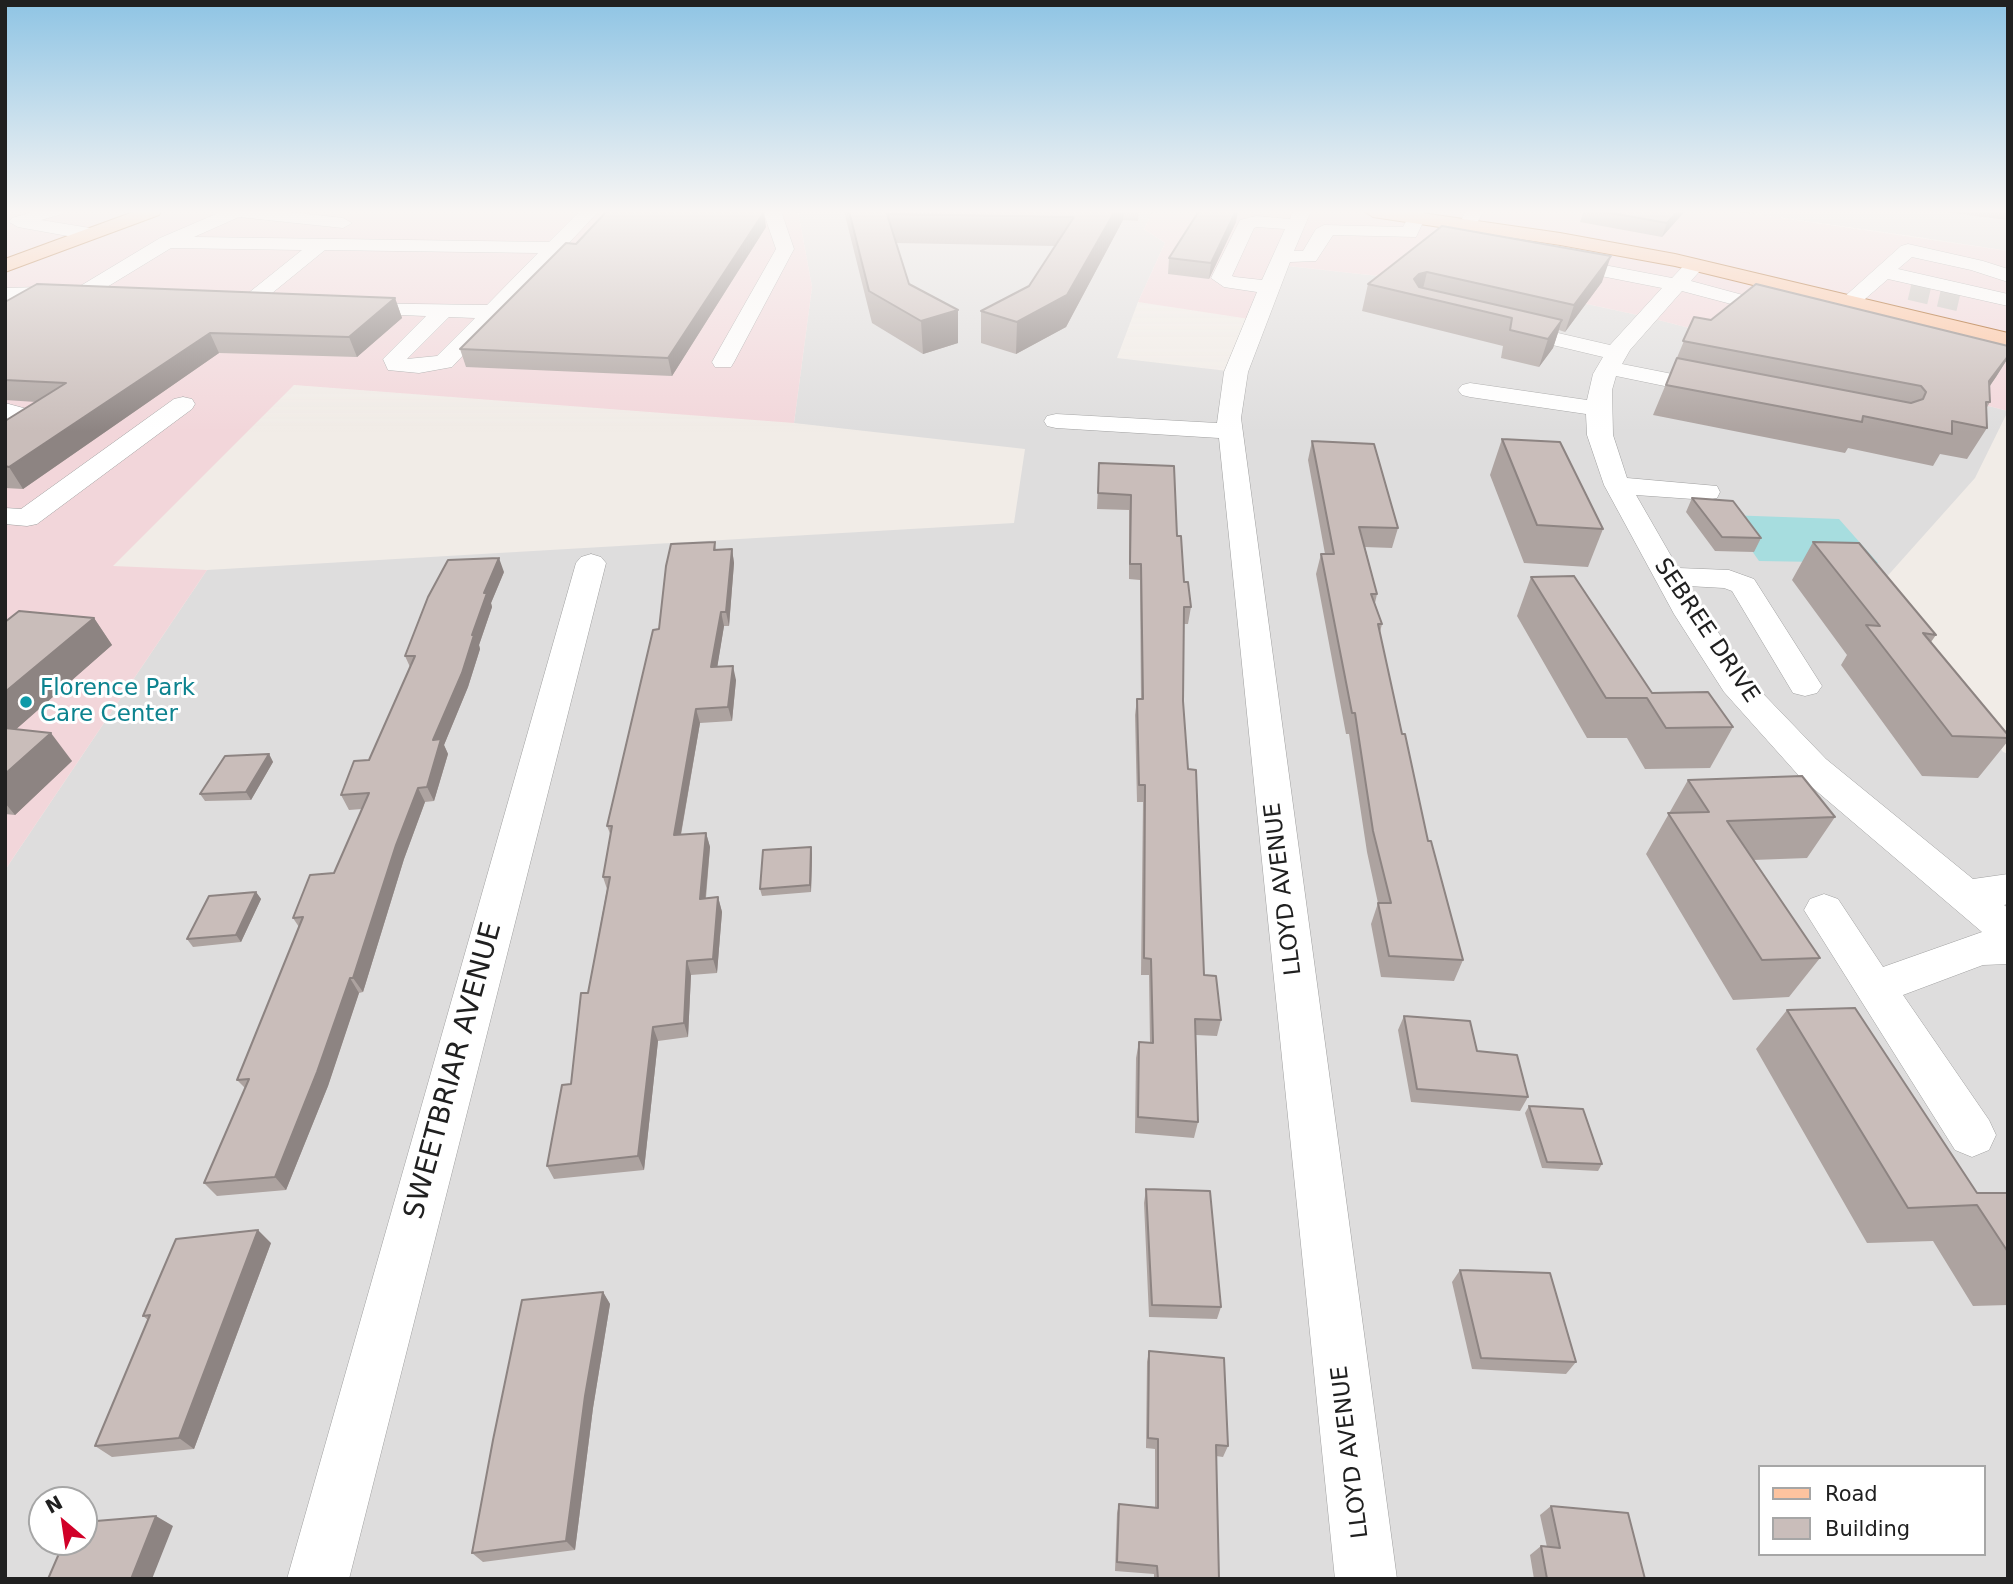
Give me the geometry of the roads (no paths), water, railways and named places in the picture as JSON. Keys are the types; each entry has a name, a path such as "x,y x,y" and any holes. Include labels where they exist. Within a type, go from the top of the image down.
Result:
{"main road":[{"path":"1843,285 1868,286"}],"street":[{"path":"30,285 39,287 41,293"},
{"path":"77,297 97,285"},
{"path":"248,303 268,285"},
{"path":"444,310 394,359 396,365 419,366 444,362 518,285"},
{"path":"723,362 765,285"},
{"name":"LLOYD AVENUE","path":"1271,285 1236,372 1229,418 1366,1579"},
{"name":"SEBREE DRIVE","path":"1676,285 1613,360 1600,390 1600,435 1617,485 1689,614 1736,685 1813,768 2008,931"},
{"path":"1704,285 1810,318"},
{"path":"1868,286 1910,290"},
{"path":"1868,286 2008,300"},
{"path":"1868,286 2002,333"},
{"path":"5,313 41,293"},
{"path":"5,294 41,293 112,298"},
{"path":"225,302 274,304"},
{"path":"1966,303 2002,333"},
{"path":"326,306 492,312"},
{"path":"1486,322 1613,360 1745,395"},
{"path":"1471,390 1599,409"},
{"path":"5,536 16,517 183,404"},
{"path":"5,410 18,414 17,421 5,429"},
{"path":"1056,421 1230,431"},
{"path":"1617,485 1707,492"},
{"name":"SWEETBRIAR AVENUE","path":"317,1579 591,563"},
{"path":"1965,896 2008,889"},
{"path":"1824,910 1972,1135"},
{"path":"1874,988 1981,949 2008,947"}],"lane":[{"path":"1667,576 1729,579 1742,585 1805,686"}],"water":[{"path":"1727,515 1839,519 1878,563 1759,561"}],"tunnel":[{"path":"1910,290 1966,303"}],"place":[{"name":"Florence Park Care Center","path":"26,702"}]}
